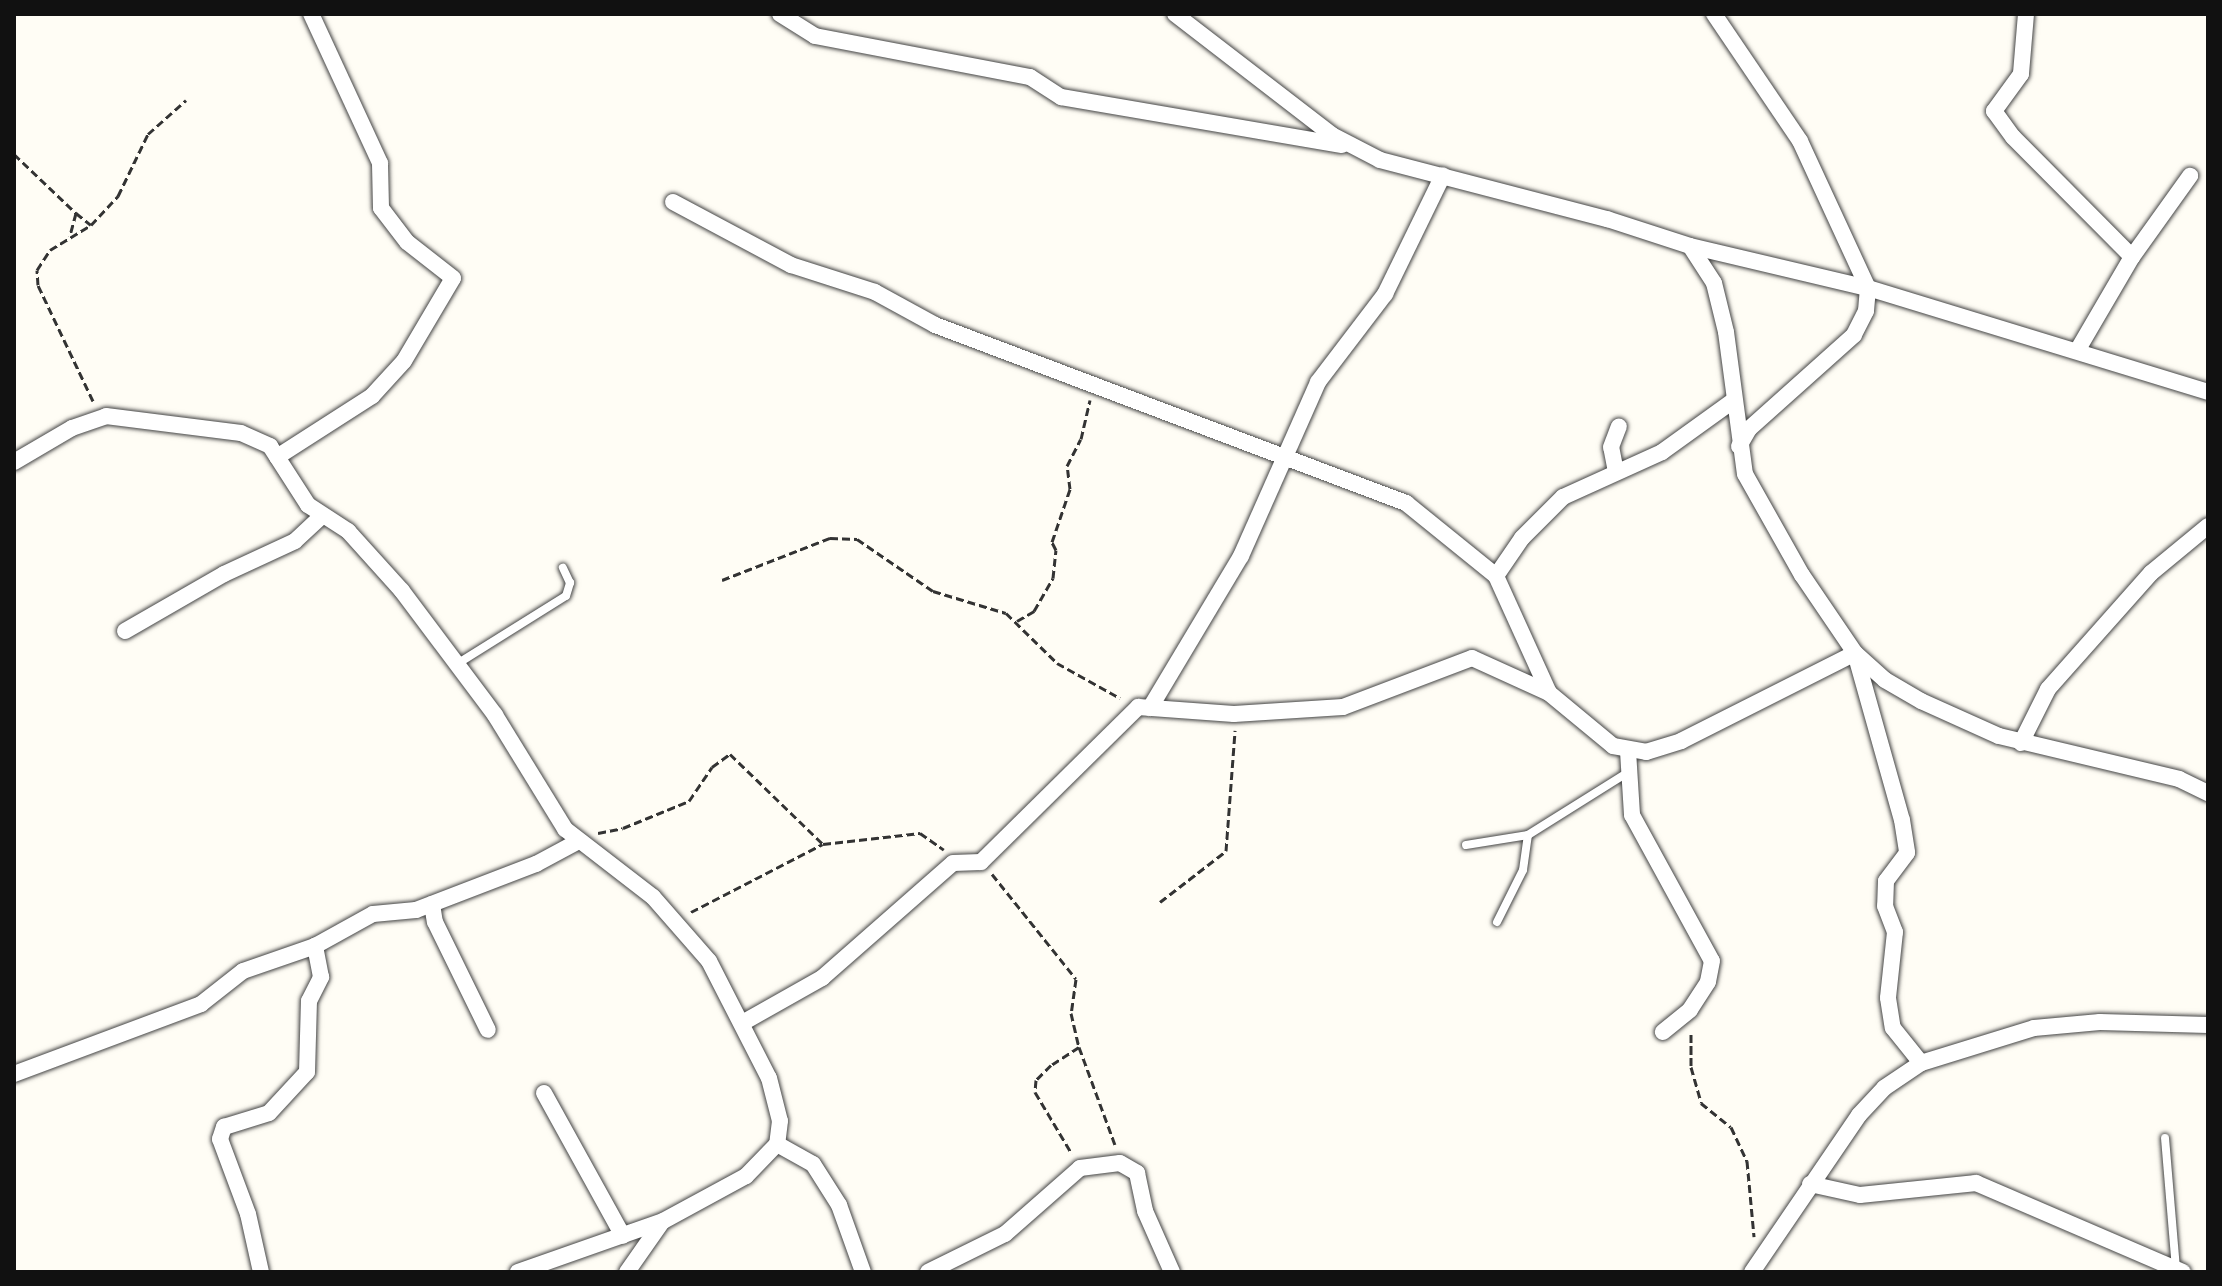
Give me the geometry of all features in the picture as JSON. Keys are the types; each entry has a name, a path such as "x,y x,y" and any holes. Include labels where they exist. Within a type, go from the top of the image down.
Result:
{"street":[{"path":"277,457 372,396 404,361 453,278 407,242 381,208 380,163 311,14"},
{"path":"780,14 815,36 1030,77 1061,97 1352,147"},
{"path":"1175,14 1352,147 1380,160 1690,246 1868,288 2208,392"},
{"path":"2026,14 2021,74 1994,111 2013,137 2132,257"},
{"path":"1714,15 1800,141 1868,288 1866,311 1854,335 1749,429 1739,446"},
{"path":"744,1022 822,978 953,863 981,862 1144,708 1241,556 1283,455 1318,382 1385,294 1443,175"},
{"path":"2077,351 2132,257 2190,176"},
{"path":"673,202 791,265 875,292 935,325 1406,503 1496,576 1549,693"},
{"path":"1690,246 1714,283 1726,332 1739,446 1757,498 1855,653 1885,680 1921,701 2021,743 2179,779 2208,793"},
{"path":"1496,576 1522,538 1563,497 1662,452 1734,400"},
{"path":"14,462 72,428 106,416 241,433 270,446 321,517 337,521 366,547 457,664 577,842 653,897 709,961 744,1022 769,1078 780,1121 777,1144 746,1176 663,1221 518,1272"},
{"path":"1616,472 1611,447 1619,426"},
{"path":"125,631 224,574 295,541 321,517"},
{"path":"2021,743 2048,689 2151,573 2208,526"},
{"path":"1144,708 1234,714 1343,707 1472,658 1549,693 1587,727 1628,751 1673,744 1855,653"},
{"path":"1855,653 1902,820 1907,853 1886,881 1885,906 1895,932 1888,998 1893,1028 1921,1063"},
{"path":"1628,751 1632,815 1712,961 1708,982 1690,1010 1663,1032"},
{"path":"14,1074 201,1004 267,959 315,946 373,914 432,904 536,864 577,842"},
{"path":"432,904 435,922 488,1030"},
{"path":"261,1272 248,1214 220,1139 224,1127 269,1113 307,1072 309,1001 321,977 315,946"},
{"path":"1752,1272 1810,1184 1884,1088 1921,1063 2034,1028 2100,1022 2208,1025"},
{"path":"544,1093 623,1236"},
{"path":"777,1144 813,1164 839,1205 863,1272"},
{"path":"928,1272 1005,1234 1080,1168 1120,1163 1137,1173 1145,1211 1172,1272"},
{"path":"1810,1184 1860,1195 1976,1183 2180,1271"},
{"path":"627,1272 663,1221"}],"lane":[{"path":"457,664 566,596 570,583 563,568"},
{"path":"1466,845 1528,835 1628,772"},
{"path":"1497,922 1523,870 1528,835"},
{"path":"2165,1138 2180,1271"}],"path":[{"path":"106,416 88,395 38,285 37,270 50,250 91,225 126,186 148,134 186,100"},
{"path":"14,138 14,152 91,225"},
{"path":"70,236 76,213"},
{"path":"1017,621 1034,611 1053,578 1056,550 1052,542 1070,489 1067,466 1081,439 1094,385"},
{"path":"722,580 830,538 857,539 933,591 1017,621 1057,663 1144,708"},
{"path":"1160,902 1226,851 1234,714"},
{"path":"577,842 689,801 712,767 730,754 823,844"},
{"path":"673,920 823,844 920,833 942,846 953,863"},
{"path":"981,862 1076,979 1071,1013 1079,1047 1120,1163"},
{"path":"1690,1010 1691,1067 1701,1103 1731,1127 1747,1161 1756,1225 1752,1272"},
{"path":"1079,1047 1043,1072 1035,1092 1080,1168"}]}
